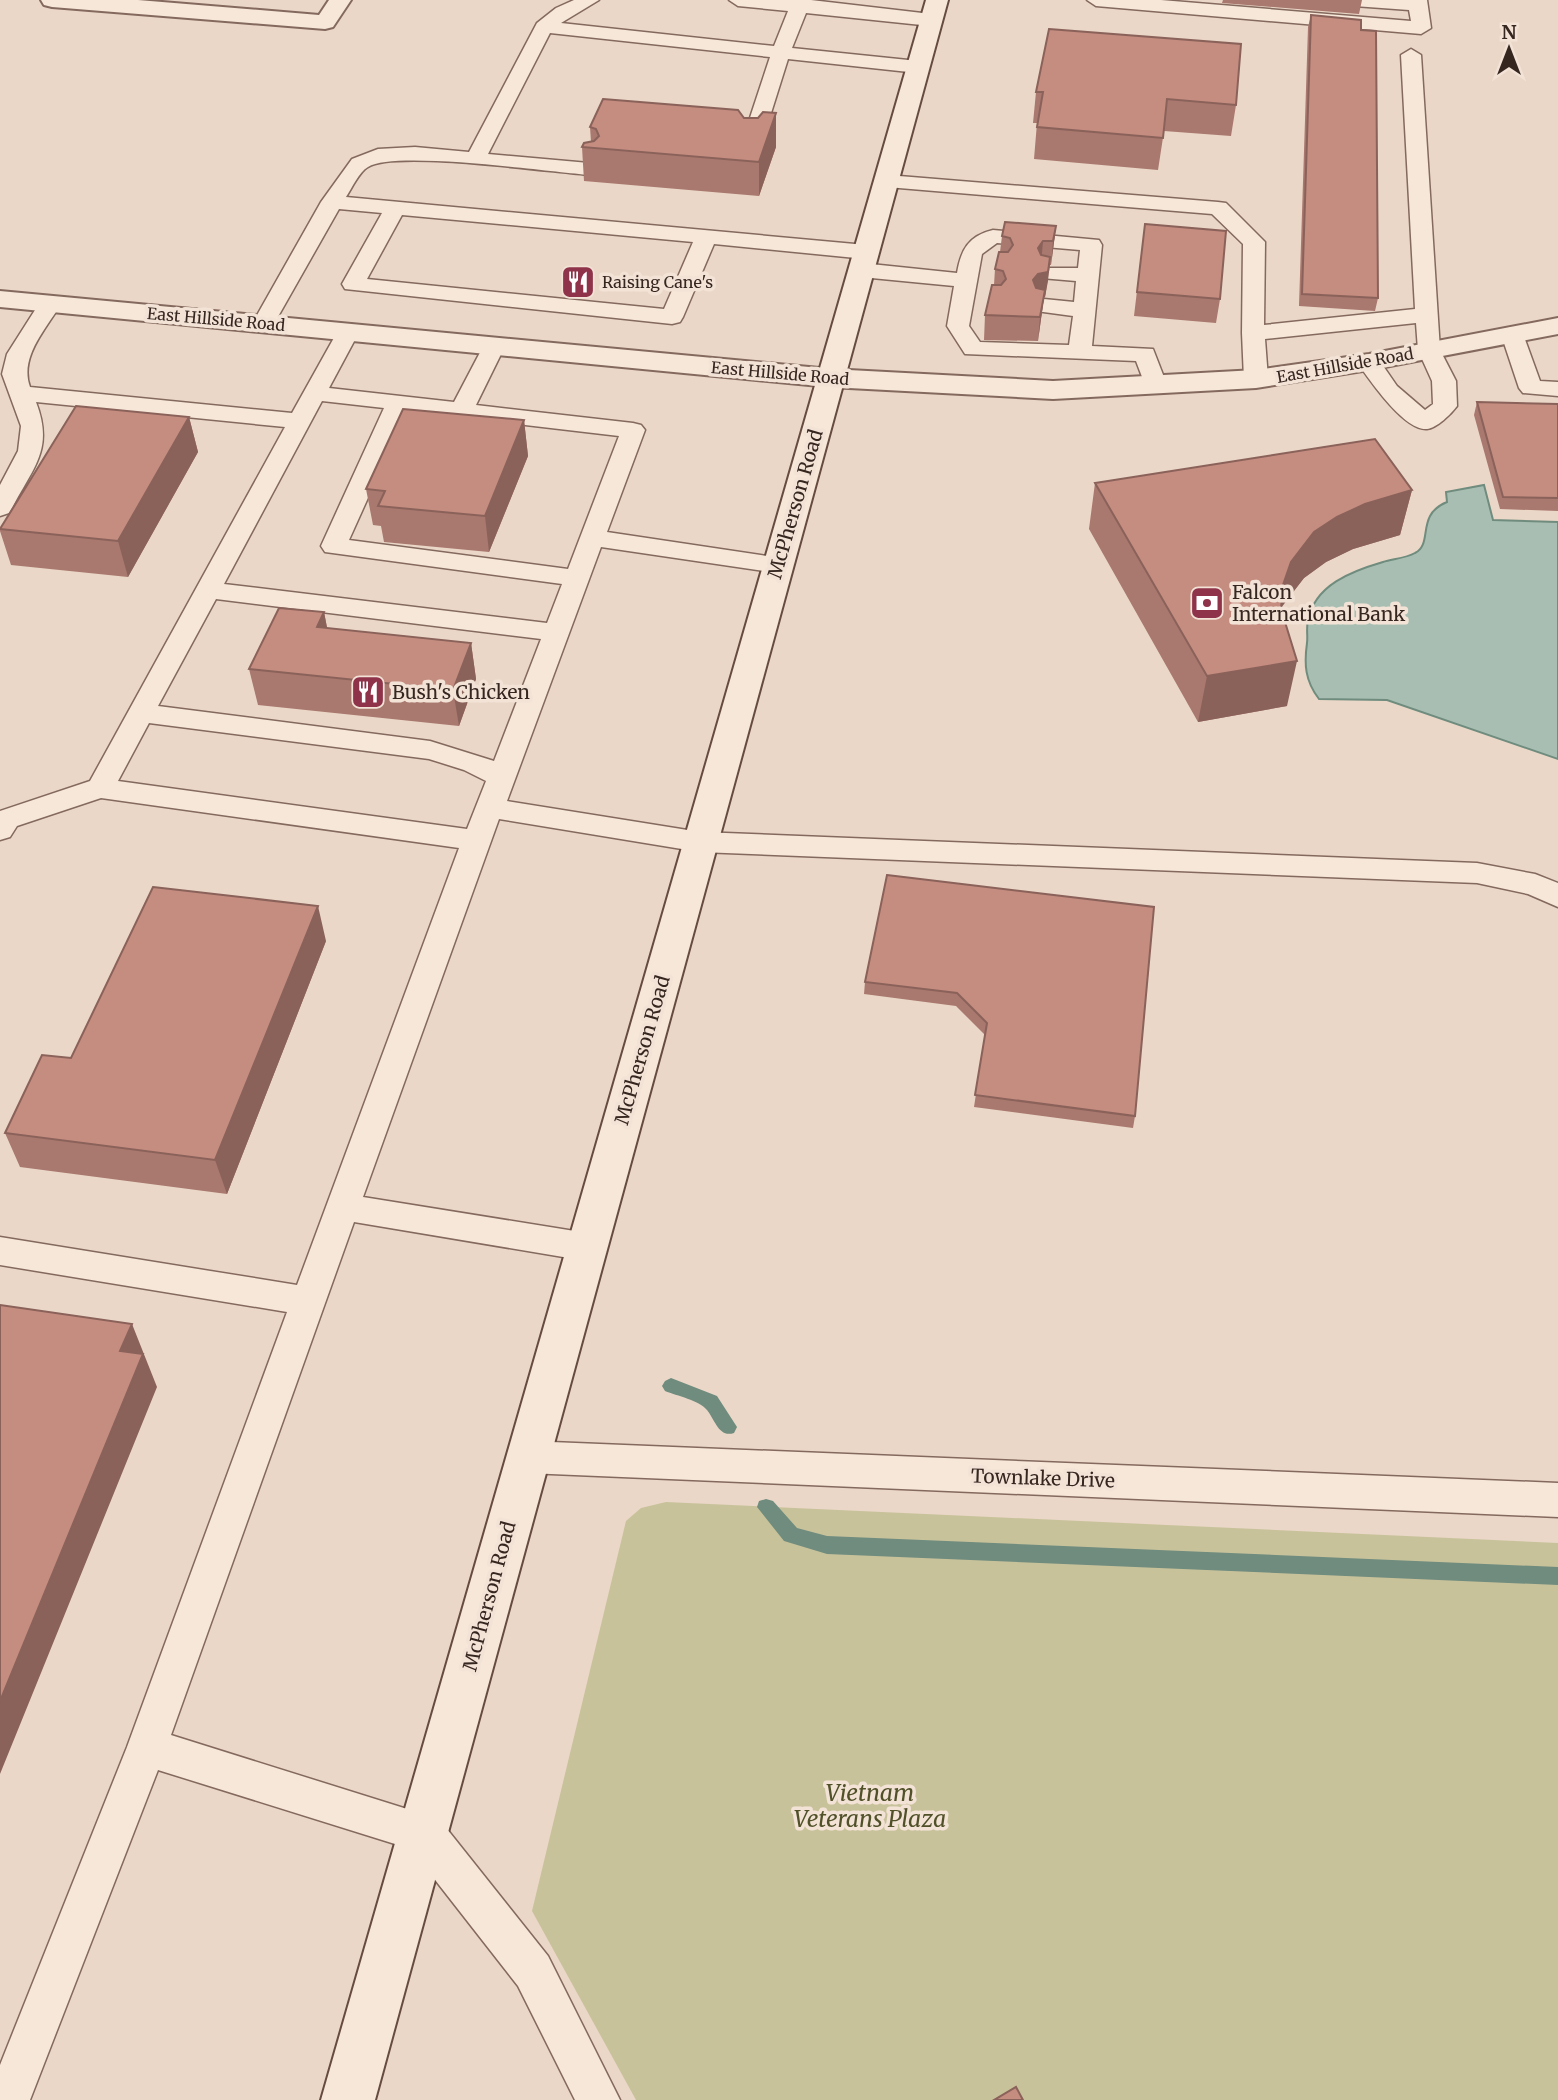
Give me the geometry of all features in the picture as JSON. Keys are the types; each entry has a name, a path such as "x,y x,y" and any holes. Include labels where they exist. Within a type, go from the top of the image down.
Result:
{"main road":[{"path":"52,0 326,22 340,0"},
{"name":"McPherson Road","path":"348,2100 934,10"},
{"name":"East Hillside Road","path":"0,299 830,378 1053,390 1256,379 1369,362 1558,326"}],"lane":[{"path":"475,159 544,27 563,12 590,0"},
{"path":"738,0 934,10"},
{"path":"1096,0 1422,28 1418,3 1354,0"},
{"path":"751,145 781,52 800,4"},
{"path":"544,27 918,67"},
{"path":"1369,362 1388,391 1425,422 1445,406 1444,381 1429,350 1411,55"},
{"path":"263,324 332,202 359,163 378,155 415,153 589,169"},
{"path":"887,181 1218,208 1254,242 1253,333 1256,379"},
{"path":"332,202 706,237 863,261 974,283"},
{"path":"395,208 354,284 671,317 706,237"},
{"path":"1080,353 1091,245 993,236 972,251 974,283 958,326 974,349 1080,353 1144,354 1155,385"},
{"path":"369,257 402,271 445,278 470,296"},
{"path":"1049,272 1087,275"},
{"path":"0,508 30,451 33,426 14,374 19,354 50,304"},
{"path":"1044,306 1085,310"},
{"path":"1253,333 1427,315"},
{"path":"100,788 348,332"},
{"path":"1512,334 1531,388 1558,388"},
{"path":"462,410 494,346"},
{"path":"20,393 300,421"},
{"path":"8,2100 147,1747 483,825 634,430 315,393"},
{"path":"399,402 334,545 578,579"},
{"path":"593,538 778,565"},
{"path":"208,590 557,633"},
{"path":"140,713 430,750 474,763 502,777"},
{"path":"2,820 100,788 483,825 700,842 1477,873 1535,885 1558,896"},
{"path":"343,1207 587,1247"},
{"path":"0,1251 308,1301"},
{"name":"Townlake Drive","path":"527,1457 1558,1500"},
{"path":"147,1747 424,1833 533,1971 598,2100"}],"green space":[{"name":"Vietnam Veterans Plaza","path":"666,1502 1558,1543 1558,2100 636,2100 532,1911 626,1521 641,1508"}],"shaded area":[{"path":"1484,485 1493,520 1558,522 1558,759 1387,700 1319,699 1308,679 1307,624 1312,608 1326,589 1347,575 1415,553 1424,543 1431,514 1447,502 1446,492"}],"building":[{"path":"1311,15 1361,20 1361,30 1376,31 1378,298 1302,294"},
{"path":"1049,29 1241,44 1236,105 1167,99 1163,138 1037,127 1043,92 1036,92"},
{"path":"603,99 738,110 744,118 758,118 763,112 776,113 759,162 582,147 584,143 594,141 599,136 596,129 590,127"},
{"path":"1005,222 1056,226 1053,241 1043,241 1038,248 1041,255 1050,257 1048,272 1038,274 1033,280 1036,288 1045,290 1040,317 985,315 992,285 1001,285 1006,279 1003,271 995,269 999,252 1008,252 1013,245 1010,238 1002,236"},
{"path":"1145,224 1226,231 1220,299 1137,292"},
{"path":"1477,402 1558,404 1558,498 1503,497"},
{"path":"76,406 189,417 118,541 0,529"},
{"path":"403,409 524,420 485,516 378,506 385,491 366,489"},
{"name":"Falcon International Bank","path":"1375,439 1412,490 1365,504 1337,517 1314,532 1291,562 1283,585 1281,609 1297,661 1207,676 1095,483"},
{"path":"279,608 324,612 317,627 471,643 453,690 249,669"},
{"path":"887,875 1154,907 1135,1116 975,1095 987,1023 957,993 865,982"},
{"path":"153,887 318,906 215,1160 5,1133 42,1055 71,1058"},
{"path":"0,1305 132,1324 120,1351 143,1354 0,1701"},
{"path":"1016,2087 1023,2100 994,2100"}],"waterway":[{"path":"671,1386 711,1401 728,1427"},
{"path":"766,1507 791,1535 827,1545 1558,1576"}],"place":[{"name":"Raising Cane's","path":"578,282"},
{"name":"Falcon International Bank","path":"1207,603"},
{"name":"Bush's Chicken","path":"368,692"}]}
